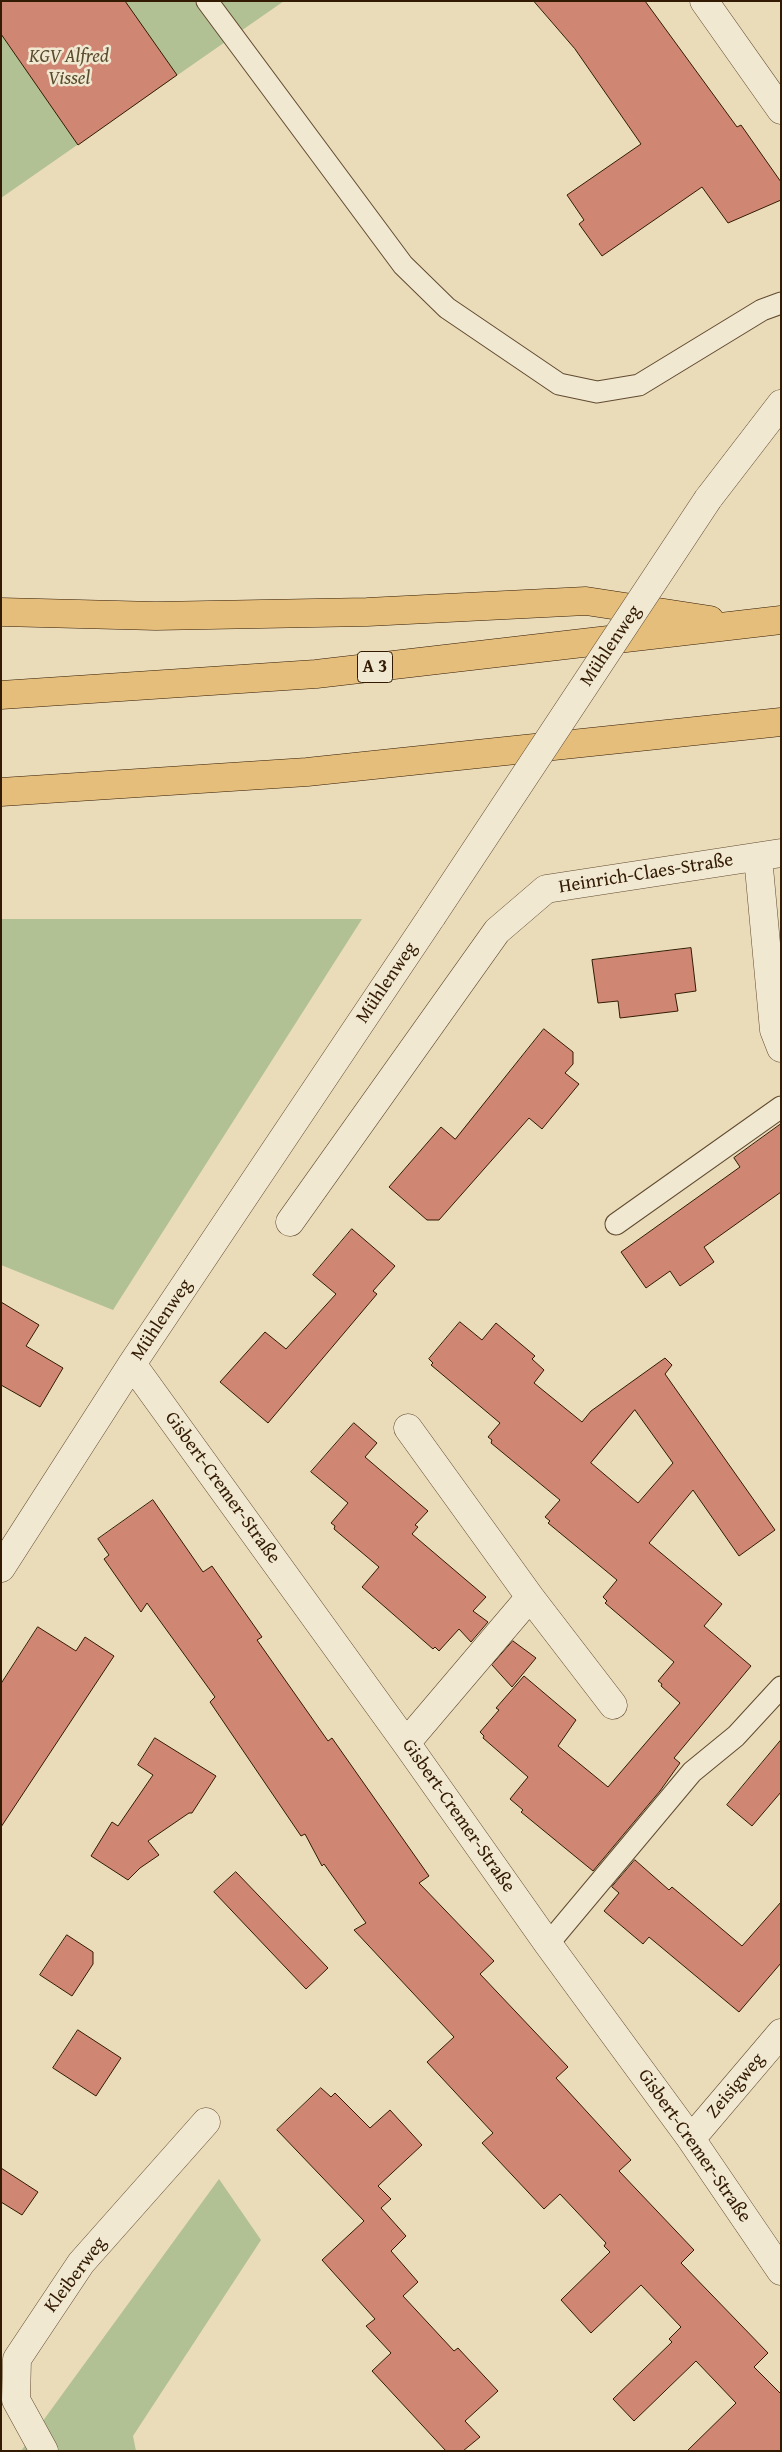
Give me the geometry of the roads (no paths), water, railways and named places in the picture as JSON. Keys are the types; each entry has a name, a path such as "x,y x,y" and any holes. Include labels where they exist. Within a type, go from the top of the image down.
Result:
{"highway":[{"path":"1,612 156,616 368,612 586,601 746,625"},
{"name":"A 3","path":"1,694 316,674 781,620"},
{"path":"1,792 307,772 781,722"}],"street":[{"path":"704,1 781,110"},
{"name":"Mühlenweg","path":"1,1568 132,1364 708,499 781,404"},
{"path":"769,855 774,1030 781,1048"},
{"name":"Heinrich-Claes-Straße","path":"290,1222 497,931 546,889 769,855"},
{"name":"Gisbert-Cremer-Straße","path":"132,1364 406,1742 548,1944 691,2139 781,2271"},
{"path":"408,1428 530,1596 613,1705"},
{"path":"406,1742 530,1596"},
{"name":"Zeisigweg","path":"691,2139 781,2033"},
{"name":"Kleiberweg","path":"44,2451 16,2400 16,2360 81,2263 206,2122"}],"lane":[{"path":"207,1 402,265 447,308 559,384 598,392 639,385 762,310 781,303"},
{"path":"616,1224 781,1107"},
{"path":"548,1944 692,1772 736,1736 781,1687"}],"park label":[{"name":"KGV Alfred Vissel","path":"69,68"}]}
